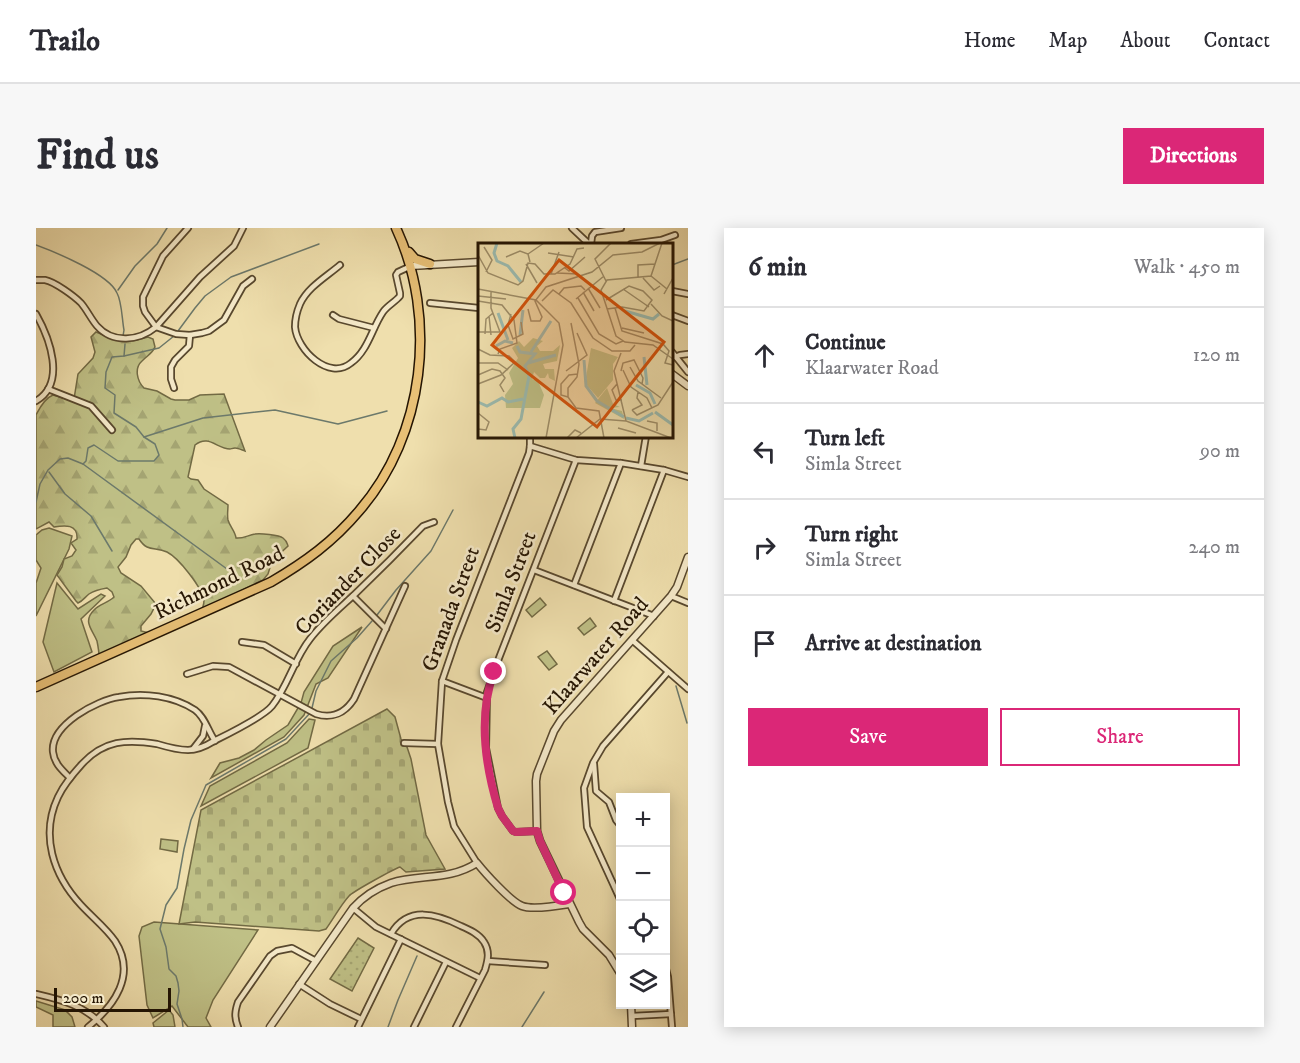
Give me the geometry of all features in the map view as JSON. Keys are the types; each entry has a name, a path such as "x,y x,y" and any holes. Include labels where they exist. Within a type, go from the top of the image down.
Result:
{"highway":[{"name":"Richmond Road","path":"36,687 271,582 325,546 360,511 392,462 406,428 414,400 419,366 420,320 415,283 396,228"},
{"path":"401,238 412,256 430,264"},
{"path":"415,283 418,274 430,264"}],"street":[{"path":"188,228 161,260 143,297 145,312 156,327 176,334 190,335 214,328 221,323 243,286 252,279"},
{"path":"36,280 49,282 76,299 98,326 111,336 139,337 156,327 200,277 234,246 243,228"},
{"path":"572,228 589,243"},
{"path":"590,243 595,232 621,228"},
{"path":"638,243 661,240 675,235"},
{"path":"340,265 312,287 301,302 295,325 305,349 316,361 335,369 344,368 355,360 369,340 383,312 400,296 396,275 402,270 430,264 478,262"},
{"path":"673,291 688,294"},
{"path":"430,303 478,308"},
{"path":"36,314 53,356 52,377 48,389 36,401"},
{"path":"333,315 339,319 374,328"},
{"path":"673,315 688,321"},
{"path":"174,388 171,367 189,346 190,335"},
{"path":"673,354 688,372"},
{"path":"675,357 688,354"},
{"path":"673,375 688,386"},
{"path":"48,389 92,406 112,430"},
{"name":"Granada Street","path":"530,438 530,446 443,674 438,744 452,819 456,830 477,863 519,904 529,907 569,904"},
{"path":"641,466 646,438"},
{"path":"530,446 576,460 641,466 688,477"},
{"name":"Simla Street","path":"537,831 513,831 498,808 486,748 488,687 576,460"},
{"path":"574,585 621,463"},
{"path":"614,601 664,470"},
{"name":"Coriander Close","path":"192,750 204,747 267,711 274,703 312,636 423,526 434,522"},
{"name":"Klaarwater Road","path":"616,966 609,955 583,929 540,841 537,831 537,774 554,730 671,596 677,587 688,556"},
{"path":"534,570 654,616"},
{"path":"187,674 219,665 229,667 312,712 333,716 343,711 354,699 405,586"},
{"path":"353,596 386,629"},
{"path":"671,596 688,603"},
{"path":"632,640 688,689"},
{"path":"242,642 264,645 296,663"},
{"path":"616,888 587,827 584,788 593,761 603,746 668,672"},
{"path":"442,681 487,698"},
{"path":"70,778 55,760 53,747 56,736 81,713 109,699 137,695 164,698 180,703 196,711 215,741"},
{"path":"88,1027 118,994 123,977 123,962 114,939 63,883 52,857 49,842 52,812 70,778 97,751 120,742 135,741 192,750 203,736 206,726"},
{"path":"404,743 438,744"},
{"path":"593,761 596,792 609,802 616,820"},
{"path":"270,1027 353,908 367,896 392,883 457,873 477,863"},
{"path":"556,906 563,900 564,893"},
{"path":"353,908 370,923 480,978"},
{"path":"391,934 406,918 428,915 437,916 461,926 482,939 487,949 488,961 456,1027"},
{"path":"358,1027 401,939"},
{"path":"238,1027 235,1017 238,1002 270,957 277,951 292,948 316,961"},
{"path":"488,961 545,965"},
{"path":"414,1027 446,962"},
{"path":"299,984 330,1004 361,1019"},
{"path":"36,994 71,1003 89,1012 104,1027"},
{"path":"670,1002 672,1027"},
{"path":"632,1009 632,1027"},
{"path":"632,1016 671,1014"}],"green space":[{"path":"96,332 116,340 133,341 148,337 153,339 155,347 137,371 144,388 157,391 175,400 189,400 200,395 224,394 245,451 225,448 209,441 200,442 195,445 188,477 198,480 204,489 228,505 228,520 236,538 252,534 274,535 283,538 288,546 272,561 268,574 263,580 202,610 204,600 195,581 172,555 163,550 149,548 136,539 118,567 121,573 141,586 156,604 141,626 141,631 149,633 99,656 97,641 89,618 96,608 114,597 112,592 107,588 98,590 78,603 57,575 64,559 72,556 76,550 71,543 77,539 77,534 73,528 54,527 49,522 36,529 36,415 50,396 74,399 78,374 93,358 95,352 91,337"},
{"path":"49,528 72,536 69,549 36,616 36,583 41,568 36,560 36,535"},
{"path":"57,583 78,609 101,594 105,596 81,619 92,652 54,672 43,642"},
{"path":"540,598 546,605 532,617 526,610"},
{"path":"590,618 596,626 584,635 578,628"},
{"path":"362,627 328,678 316,684 304,715 284,737 211,778 220,763 239,758 254,750 288,725 301,703 304,692 333,646"},
{"path":"547,651 557,664 549,670 538,657"},
{"path":"387,709 395,717 401,739 411,759 426,835 445,869 406,872 400,867 349,896 326,929 319,931 195,922 179,924 201,810"},
{"path":"309,719 315,720 308,748 201,806 210,786 287,743"},
{"path":"161,839 178,841 177,852 160,849"},
{"path":"154,922 258,930 213,1000 206,1018 211,1027 188,1027 172,1006 153,1018 147,1005 139,936 142,927"},
{"path":"358,938 374,948 352,991 330,979"},
{"path":"36,1001 65,1010 72,1017 75,1027 53,1027 53,1015 36,1007"},
{"path":"169,1010 173,1015 175,1027 154,1027 153,1023"}],"waterway":[{"path":"118,290 135,266 157,244 167,228"},
{"path":"178,331 205,296 231,277 319,244"},
{"path":"36,245 81,264 104,278 112,286 120,301 123,336"},
{"path":"673,265 688,259"},
{"path":"124,356 159,348 174,336"},
{"path":"36,502 40,484 48,470 60,459 68,458 83,464 86,461 88,448 94,445 118,461 154,461 159,455 155,444 144,437 136,427 114,413 115,395 105,388 106,372 112,357 124,356 125,344"},
{"path":"144,437 203,418 275,410 338,424 387,411"},
{"path":"83,464 227,569"},
{"path":"49,472 65,494 91,516 112,551"},
{"path":"377,615 431,551 453,510"},
{"path":"312,708 316,691 331,661 372,621"},
{"path":"676,686 687,723"},
{"path":"183,1027 177,1004 178,983 176,976 169,969 166,947 160,929 166,905 177,888 191,820 206,785 286,739 310,713"},
{"path":"388,1027 417,956"},
{"path":"522,1027 544,992"}],"route":[{"path":"494,672 487,692 485,742 498,808 513,831 537,831 564,893"}]}
